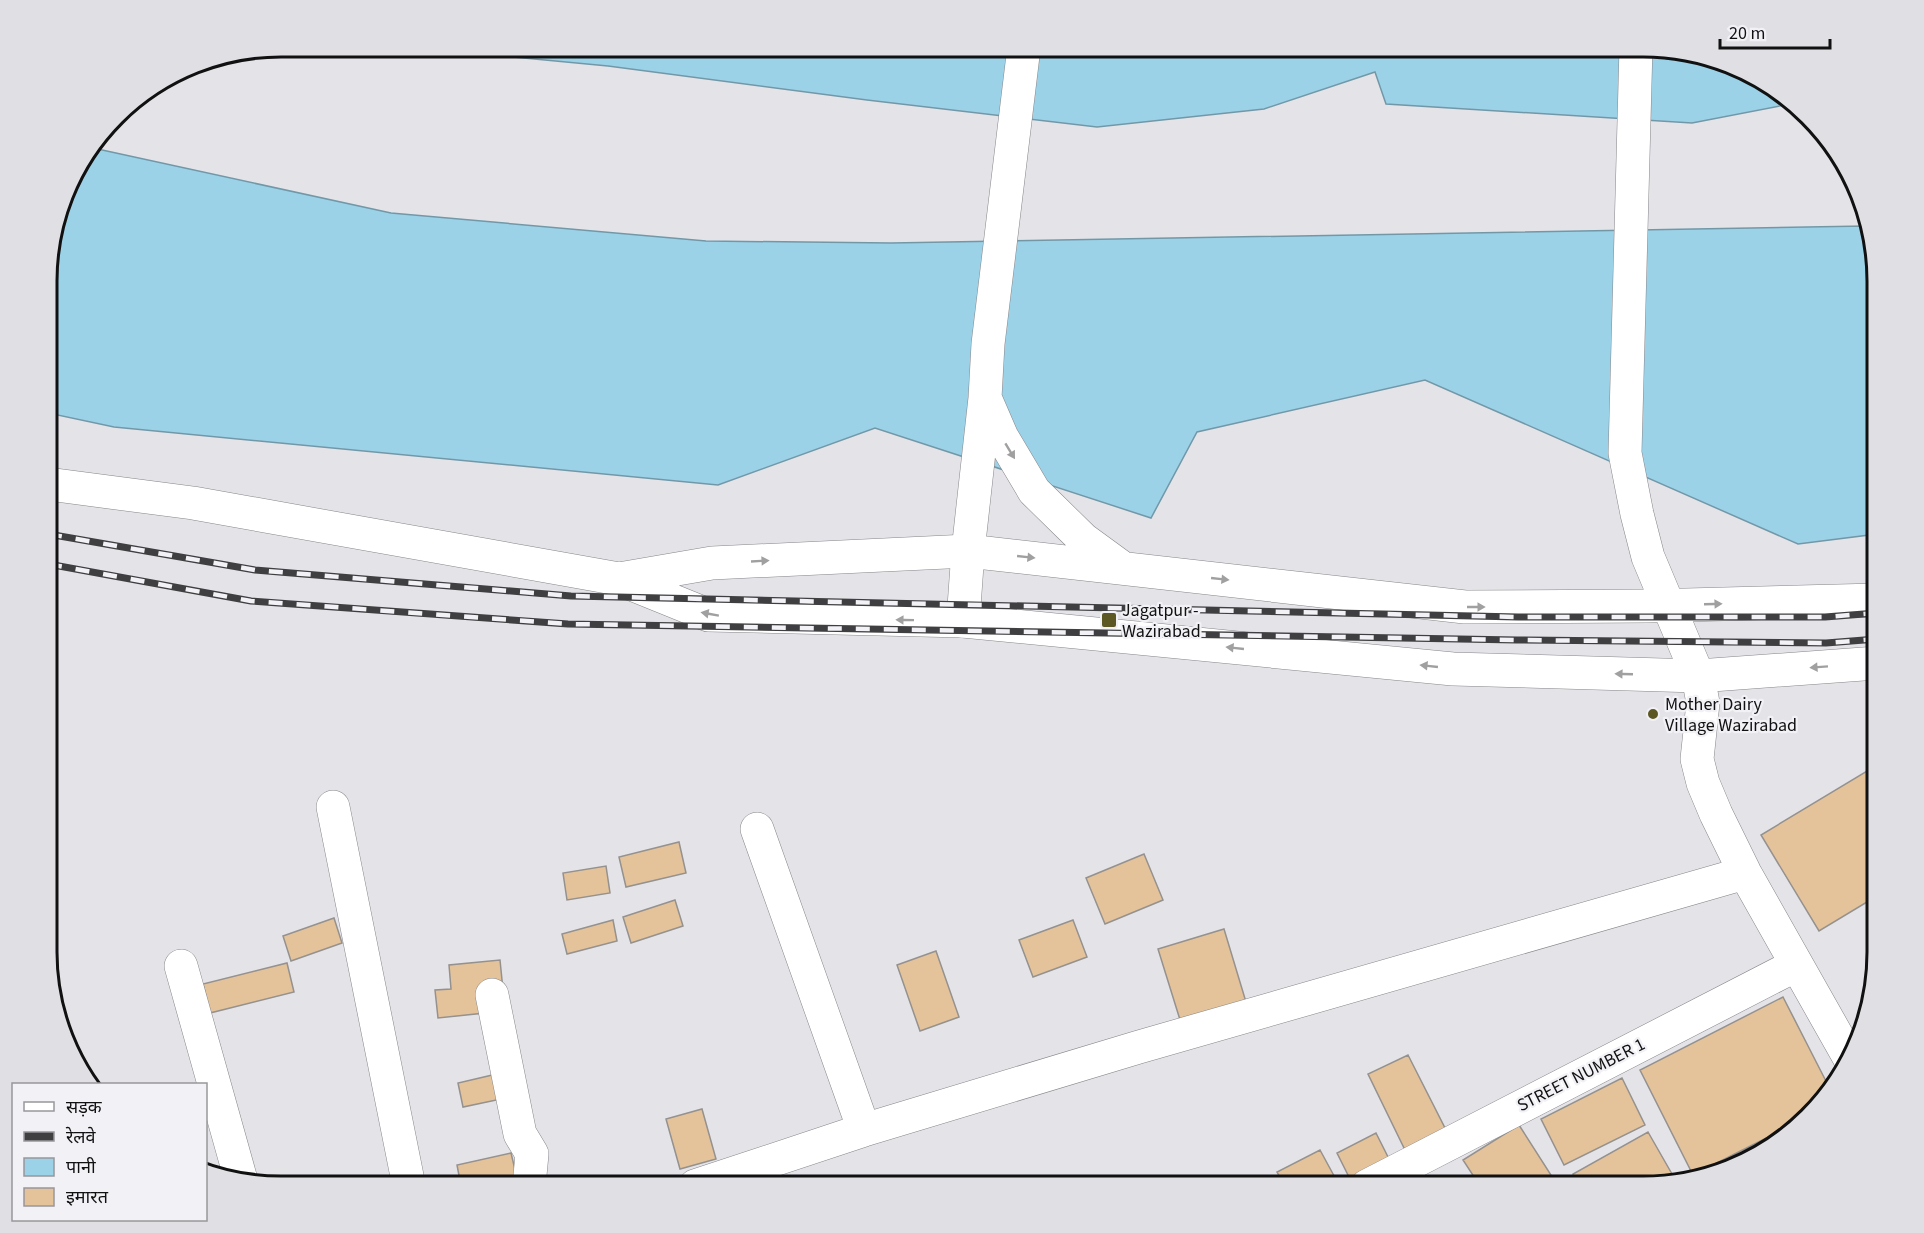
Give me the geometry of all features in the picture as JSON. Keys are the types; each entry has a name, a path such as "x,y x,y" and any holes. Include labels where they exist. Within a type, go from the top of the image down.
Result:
{"street":[{"path":"963,621 968,551 985,398 988,344 1023,57"},
{"path":"1636,57 1626,453 1648,557 1698,676 1703,703 1697,759 1703,783 1745,873 1845,1050"},
{"path":"985,398 1002,437 1034,492 1083,539 1123,568"},
{"path":"57,485 192,503 619,579 708,615 963,621 1453,669 1698,676 1867,664"},
{"path":"619,579 712,563 968,551 1466,607 1667,606 1867,600"},
{"path":"333,807 407,1176"},
{"path":"757,829 864,1130"},
{"path":"749,1176 864,1130 1364,981 1745,873"},
{"name":"STREET NUMBER 1","path":"1394,1176 1796,965"},
{"path":"181,966 239,1172"},
{"path":"492,995 520,1134 532,1154 530,1176"}],"water":[{"path":"512,57 1658,57 1687,61 1729,74 1755,87 1782,106 1692,123 1386,104 1375,72 1264,109 1097,127 608,66"},
{"path":"100,149 391,213 706,241 891,243 1860,226 1867,266 1867,535 1798,544 1425,380 1197,432 1151,518 875,428 718,485 114,427 57,415 57,266 61,237 74,195"}],"building":[{"path":"1867,771 1867,902 1819,931 1761,835"},
{"path":"679,842 686,873 626,887 619,857"},
{"path":"1144,854 1163,900 1105,924 1086,878"},
{"path":"606,866 610,893 567,900 563,873"},
{"path":"675,900 683,926 631,943 623,917"},
{"path":"334,918 342,943 291,961 283,936"},
{"path":"613,920 617,941 567,954 562,934"},
{"path":"1073,920 1087,957 1033,977 1019,940"},
{"path":"1224,929 1246,1002 1181,1023 1158,949"},
{"path":"936,951 959,1017 920,1031 897,965"},
{"path":"500,960 503,990 485,1013 438,1018 435,990 451,989 449,965"},
{"path":"287,963 294,992 210,1013 203,984"},
{"path":"1783,997 1826,1081 1791,1120 1772,1135 1715,1164 1691,1171 1640,1070"},
{"path":"1408,1055 1446,1130 1405,1150 1368,1074"},
{"path":"501,1073 506,1098 463,1107 458,1083"},
{"path":"1622,1078 1645,1125 1564,1165 1541,1119"},
{"path":"702,1109 716,1159 680,1169 666,1119"},
{"path":"1519,1125 1552,1176 1473,1176 1463,1160"},
{"path":"1648,1132 1672,1174 1574,1176 1573,1174"},
{"path":"1376,1133 1392,1165 1371,1176 1348,1176 1337,1153"},
{"path":"1320,1150 1334,1176 1279,1176 1277,1172"},
{"path":"511,1153 517,1176 459,1176 457,1165"}],"railway":[{"path":"57,536 255,570 571,596 1518,617 1825,617 1867,614"},
{"path":"57,566 251,601 568,624 1517,640 1826,643 1867,640"}],"place":[{"name":"Jagatpur - Wazirabad","path":"1109,620"},
{"name":"Mother Dairy Village Wazirabad","path":"1653,714"}]}
